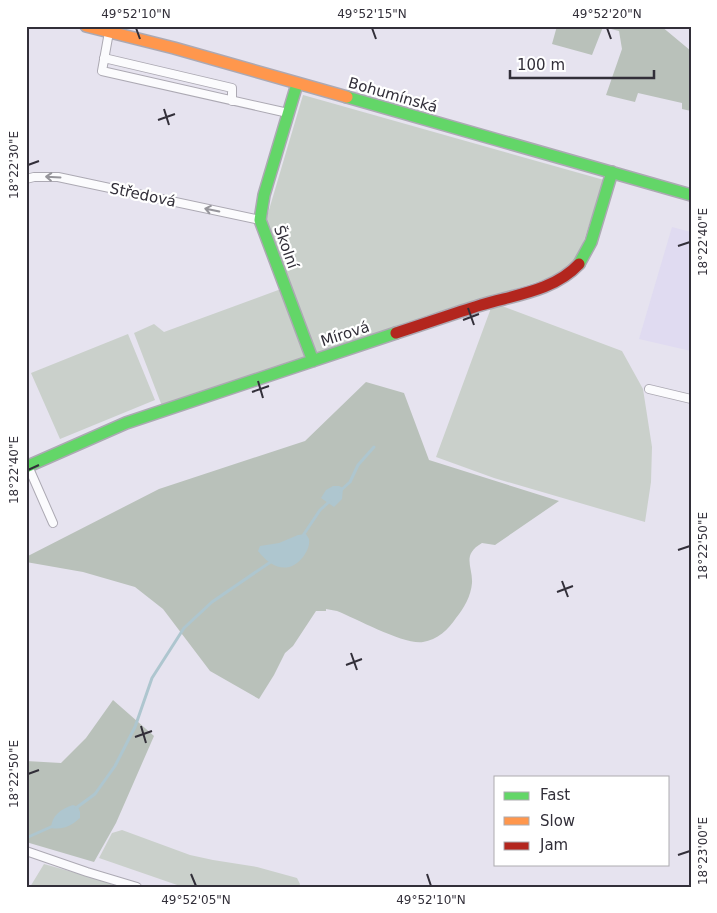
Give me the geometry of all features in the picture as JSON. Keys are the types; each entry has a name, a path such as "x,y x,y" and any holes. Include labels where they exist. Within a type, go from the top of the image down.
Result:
{"street":[{"name":"Bohumínská","path":"86,26 174,48 691,194"},
{"path":"109,32 102,71 288,113"},
{"path":"104,58 232,88 232,101"},
{"name":"Školní","path":"297,84 264,195 260,220 313,361"},
{"name":"Mírová","path":"27,467 126,423 481,305 542,288 559,281 578,266 591,242 612,172"},
{"name":"Středová","path":"26,180 34,177 58,177 260,220"},
{"path":"649,389 691,399"},
{"path":"27,467 53,523"},
{"path":"26,851 138,887"}],"shaded area":[{"path":"557,26 661,26 691,51 691,111 682,109 682,103 638,93 635,102 606,95 622,49 619,31 603,27 592,55 552,44"},
{"path":"303,95 604,180 581,249 572,264 558,275 316,354 266,220"},
{"path":"672,227 691,232 691,351 639,339"},
{"path":"281,289 308,357 162,406 134,333 154,324 164,332"},
{"path":"502,306 622,351 643,389 652,447 651,482 645,522 494,478 436,457 491,308"},
{"path":"128,334 155,400 60,439 31,373"},
{"path":"366,382 404,393 429,460 559,501 495,545 482,543 472,552 469,562 472,583 467,602 450,626 433,639 423,642 404,640 337,611 326,609 326,611 316,611 293,646 285,653 259,699 210,671 163,609 135,587 83,572 26,562 26,557 159,489 305,441"},
{"path":"113,700 154,736 116,823 94,862 26,842 26,761 61,763 86,738"},
{"path":"122,830 190,855 257,867 297,878 300,884 299,887 183,887 99,858 112,833"},
{"path":"44,864 112,883 111,887 30,887"}],"water":[{"path":"333,486 343,488 342,499 334,507 321,498 326,490"},
{"path":"306,534 309,539 308,548 298,563 292,566 280,567 274,565 258,551 260,546 279,543 298,535"},
{"path":"73,805 78,807 80,818 67,827 51,828 53,819 58,813"}],"waterway":[{"path":"340,491 350,482 358,465 374,447"},
{"path":"302,537 320,510 330,501"},
{"path":"76,808 95,794 115,766 135,727 152,678 184,628 212,602 272,561"},
{"path":"26,838 53,826"}],"traffic: fast":[{"path":"297,84 264,195 260,220 313,361"},
{"path":"347,97 691,195"},
{"path":"579,264 591,242 612,172"},
{"path":"26,467 126,423 396,333"}],"traffic: slow":[{"path":"86,26 174,48 347,97"}],"traffic: jam":[{"path":"396,333 481,305 533,291 558,280 579,264"}]}
